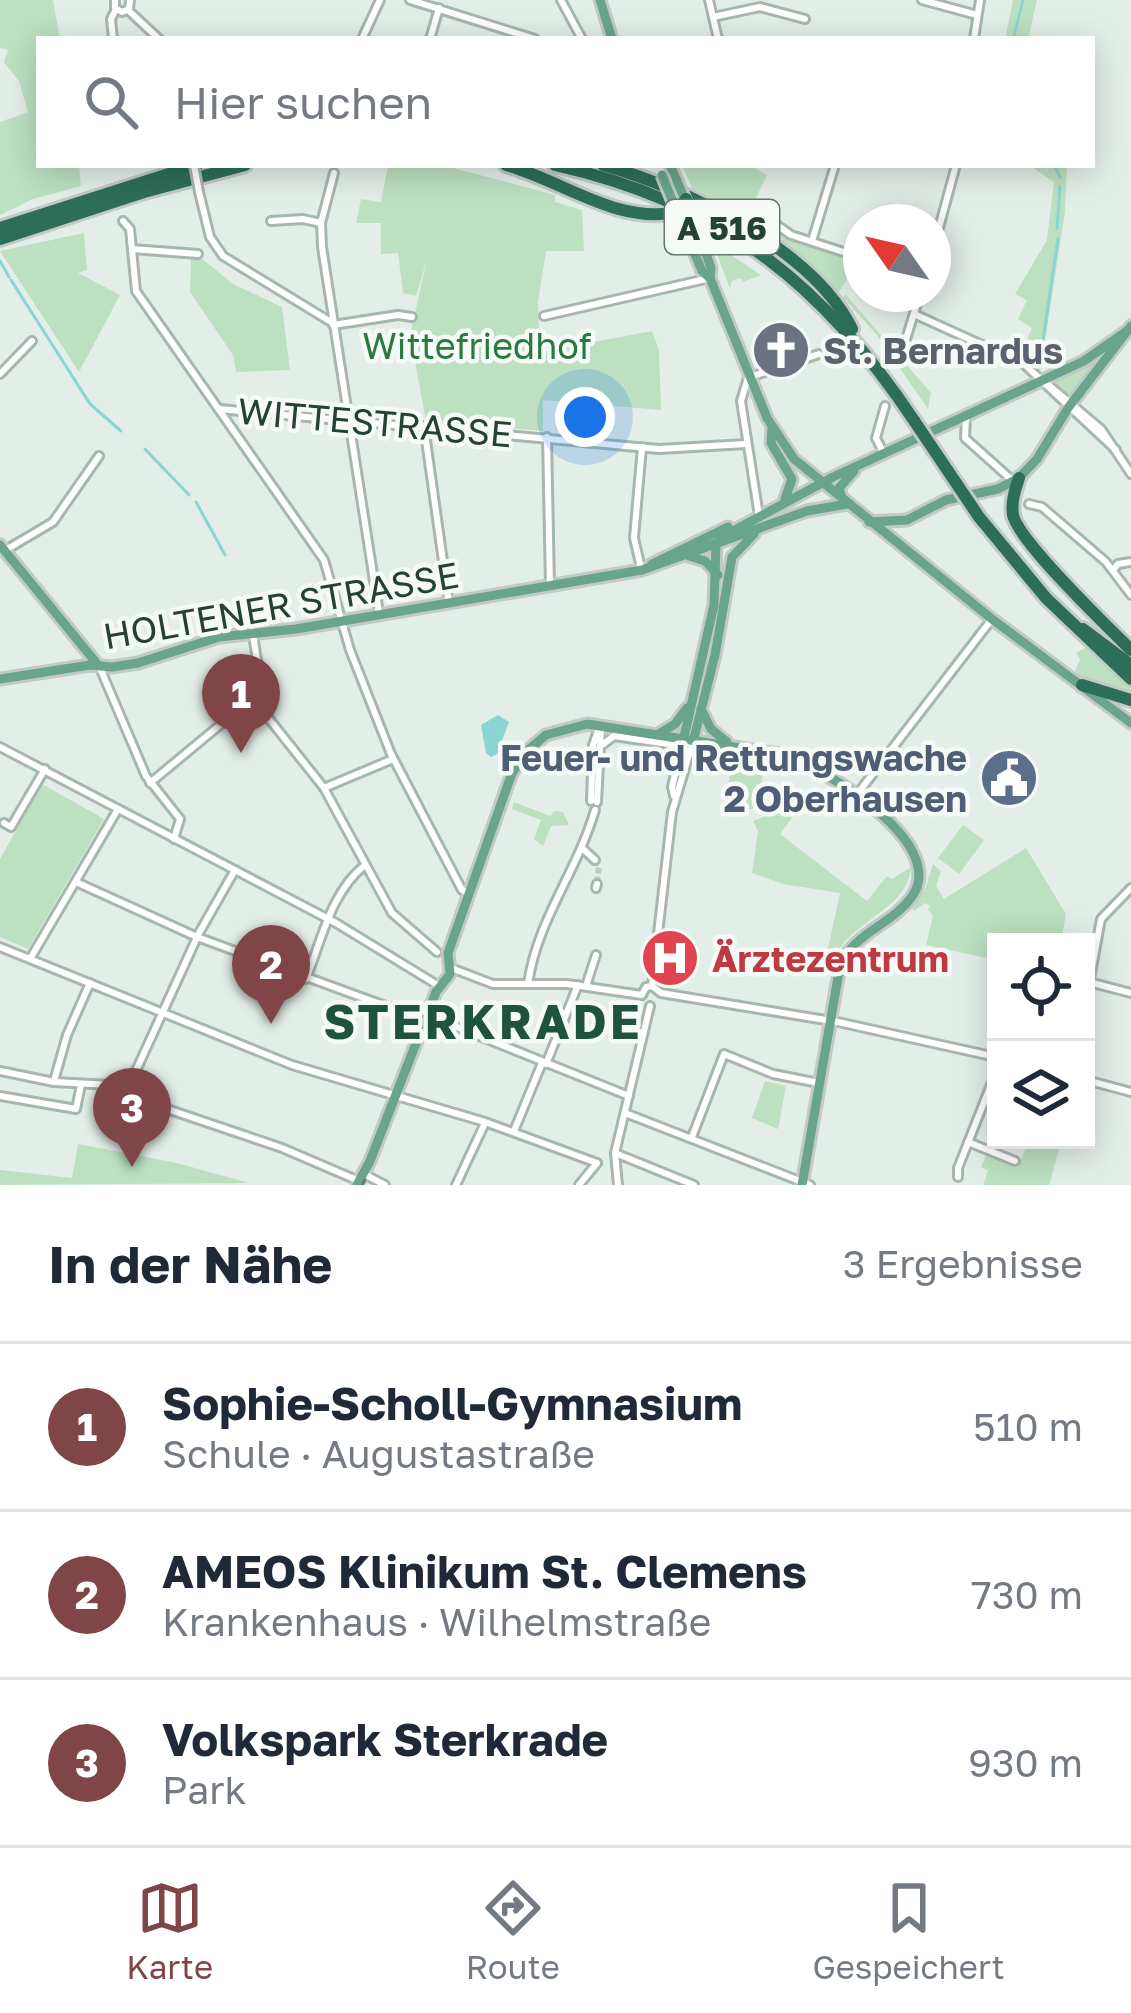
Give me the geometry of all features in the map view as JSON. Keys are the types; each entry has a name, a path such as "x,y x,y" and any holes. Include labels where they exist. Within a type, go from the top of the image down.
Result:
{"highway":[{"path":"0,228 187,168"},
{"path":"0,239 233,168"},
{"path":"515,168 632,215 677,212 686,200"},
{"name":"A 516","path":"566,168 648,191 728,230 798,282 858,343 979,517 1066,619 1131,680"},
{"name":"A 516","path":"611,168 688,196 794,263 841,308 858,343"},
{"path":"1017,480 1014,520 1131,650"},
{"path":"1066,619 1104,641 1131,665"},
{"path":"1082,685 1131,700"}],"main road":[{"path":"600,0 611,36"},
{"path":"671,168 711,268 710,278"},
{"path":"660,170 772,428 794,459 992,619 1131,723"},
{"path":"922,564 898,537 900,527 946,500 1017,480 1129,328"},
{"name":"HOLTENER STRASSE","path":"642,570 1042,381 1097,353 1129,328"},
{"path":"772,428 771,443 792,479 782,503"},
{"path":"845,503 840,486 859,466"},
{"path":"807,511 822,494 821,484"},
{"name":"HOLTENER STRASSE","path":"0,679 145,662 219,637 380,616 642,570 807,511 845,503"},
{"path":"869,522 907,520"},
{"name":"HOLTENER STRASSE","path":"719,544 747,521"},
{"path":"687,740 701,710 732,557 756,533"},
{"path":"705,538 732,557"},
{"path":"687,740 718,575 719,544"},
{"path":"2,548 98,665"},
{"path":"689,556 705,561 718,575"},
{"path":"660,733 680,719 693,698"},
{"path":"701,710 711,729 730,746"},
{"path":"359,1180 440,986 448,977 448,952 506,787 523,756 539,740 560,729 600,725 782,753 815,768 868,806 910,842 919,860 920,878 908,901 859,938 846,952 836,978 805,1184"}],"street":[{"path":"128,10 130,0"},
{"path":"363,36 380,0"},
{"path":"410,0 526,36"},
{"path":"560,0 579,36"},
{"path":"709,0 717,36"},
{"path":"922,0 976,15"},
{"path":"974,36 980,0"},
{"path":"113,36 116,4 157,36"},
{"path":"713,17 760,7 805,19"},
{"path":"431,36 439,8"},
{"path":"196,168 210,237 224,256 247,274 326,316 333,325"},
{"path":"812,241 834,168"},
{"path":"945,204 955,168"},
{"path":"334,172 322,223 333,325 380,616"},
{"path":"758,211 791,235 843,252"},
{"path":"123,221 130,229 136,291 324,560 393,759 462,890 469,893"},
{"path":"272,221 322,223"},
{"path":"132,249 198,254"},
{"path":"544,316 710,278"},
{"path":"902,352 914,314 1008,356 1101,429 1131,474"},
{"path":"333,325 412,317"},
{"path":"0,374 32,341"},
{"path":"759,516 741,394 749,376 819,354"},
{"path":"884,454 876,438 885,406"},
{"path":"1070,406 1116,450"},
{"name":"WITTESTRASSE","path":"219,409 642,447 746,444"},
{"path":"966,417 964,438 1017,480"},
{"path":"1056,431 1069,419 1081,419"},
{"path":"424,426 449,604"},
{"path":"547,437 550,586"},
{"path":"642,447 634,538 642,570"},
{"path":"2,548 46,527 99,456"},
{"path":"1030,504 1042,507 1113,570 1131,595"},
{"path":"1113,570 1131,562"},
{"path":"855,796 992,619"},
{"path":"252,632 263,709 324,788 392,914 437,952"},
{"path":"98,665 150,784 180,820 174,839"},
{"path":"150,784 226,720 263,709"},
{"path":"528,984 533,950 588,829 604,743 600,725"},
{"path":"593,806 593,745 600,725"},
{"path":"604,743 614,736 687,740"},
{"path":"652,986 660,896 687,740"},
{"path":"675,800 672,787 687,740"},
{"path":"0,747 328,919 440,986"},
{"path":"324,788 393,759"},
{"path":"4,823 11,827 45,769"},
{"path":"841,786 871,777"},
{"path":"868,806 871,777"},
{"path":"30,959 118,809"},
{"path":"582,848 595,860"},
{"path":"306,979 349,878 365,865"},
{"path":"129,1087 197,937 236,870"},
{"path":"76,882 197,937 629,1096"},
{"path":"1095,950 1101,919 1131,888"},
{"path":"0,947 292,1065 485,1122 596,1163"},
{"path":"513,1132 596,956"},
{"path":"451,968 493,984 582,985 642,995 650,1006"},
{"path":"54,1082 67,1035 90,983"},
{"path":"1095,984 1131,993"},
{"path":"642,995 652,986 662,993 829,1021 987,1055"},
{"path":"618,1185 614,1155 650,1006 662,993"},
{"path":"692,1137 724,1054 773,1074 819,1084"},
{"path":"0,1070 54,1082 129,1087 170,1110 359,1180 385,1185"},
{"path":"1095,1082 1131,1092"},
{"path":"0,1096 76,1109 81,1085"},
{"path":"958,1177 987,1094"},
{"path":"625,1113 805,1184"},
{"path":"456,1185 485,1122"},
{"path":"968,1142 1016,1161"},
{"path":"579,1185 596,1163 614,1155 694,1185"}],"green space":[{"path":"0,0 53,0 59,36 36,36 36,168 79,168 81,186 33,199 0,215 0,122 28,112 19,81 4,62 8,50 0,48"},
{"path":"1013,0 1037,0 1029,36 1006,36"},
{"name":"Wittefriedhof","path":"388,168 453,168 555,195 555,202 582,210 584,251 546,251 538,302 540,352 652,331 659,350 661,410 543,400 543,431 426,421 410,335 427,259 416,296 403,293 398,253 381,254 381,223 356,223 361,199 381,202"},
{"path":"683,168 754,168 767,175 750,210 786,236 843,258 839,292 772,234 692,188"},
{"path":"1033,168 1067,168 1065,212 1044,347 1056,362 1039,370 1020,356 1032,328 1018,319 1027,300 1015,294 1047,240 1054,182"},
{"path":"84,233 87,270 78,273 120,295 79,372 0,251"},
{"path":"713,243 761,275 732,281 730,289"},
{"path":"191,257 200,257 233,284 282,307 290,370 236,372 233,355 190,292"},
{"path":"856,312 931,393 928,409"},
{"path":"1111,349 1072,397 1055,385 1056,379"},
{"path":"1085,648 1131,689 1131,698 1074,672 1080,660 1076,653"},
{"path":"733,755 765,759 759,800 752,809 725,806"},
{"path":"42,784 104,819 28,949 0,937 0,859"},
{"path":"781,797 791,803 784,812 792,818 780,834 867,901 887,876 892,879 911,867 899,896 848,938 829,969 824,967 840,893 783,884 752,873 758,831 753,821 770,814"},
{"path":"514,802 550,816 563,812 569,825 551,826 543,846 534,839 541,820 512,809"},
{"path":"963,825 984,840 959,874 938,858"},
{"path":"1026,848 1066,914 1063,933 987,933 987,958 926,945 931,906 925,903 912,908 925,890 933,864 941,871 936,886 944,899"},
{"path":"765,1081 786,1086 778,1129 752,1118"},
{"path":"78,1144 249,1183 0,1185 0,1170 72,1178"},
{"path":"1025,1149 1059,1149 1049,1185 983,1185 988,1170 981,1167 986,1155 1018,1167"}],"water":[{"path":"498,715 509,722 497,754 491,757 481,725"}],"waterway":[{"path":"1014,36 1023,0"},
{"path":"1056,168 1060,177"},
{"path":"1057,229 1060,186"},
{"path":"1042,347 1058,239"},
{"path":"0,261 9,277"},
{"path":"11,280 90,404 121,431"},
{"path":"145,449 189,495"},
{"path":"196,502 225,555"}],"tunnel":[{"path":"595,860 597,884"}],"tram line":[{"path":"362,1185 365,1180"}],"place":[{"name":"St. Bernardus","path":"781,350"},
{"name":"Sophie-Scholl-Gymnasium","path":"241,753"},
{"name":"Feuer- und Rettungswache 2 Oberhausen","path":"1009,778"},
{"name":"Ärztezentrum","path":"670,958"},
{"name":"AMEOS Klinikum St. Clemens","path":"271,1024"},
{"name":"Volkspark Sterkrade","path":"132,1167"}],"district":[{"name":"STERKRADE","path":"483,1021"}]}
